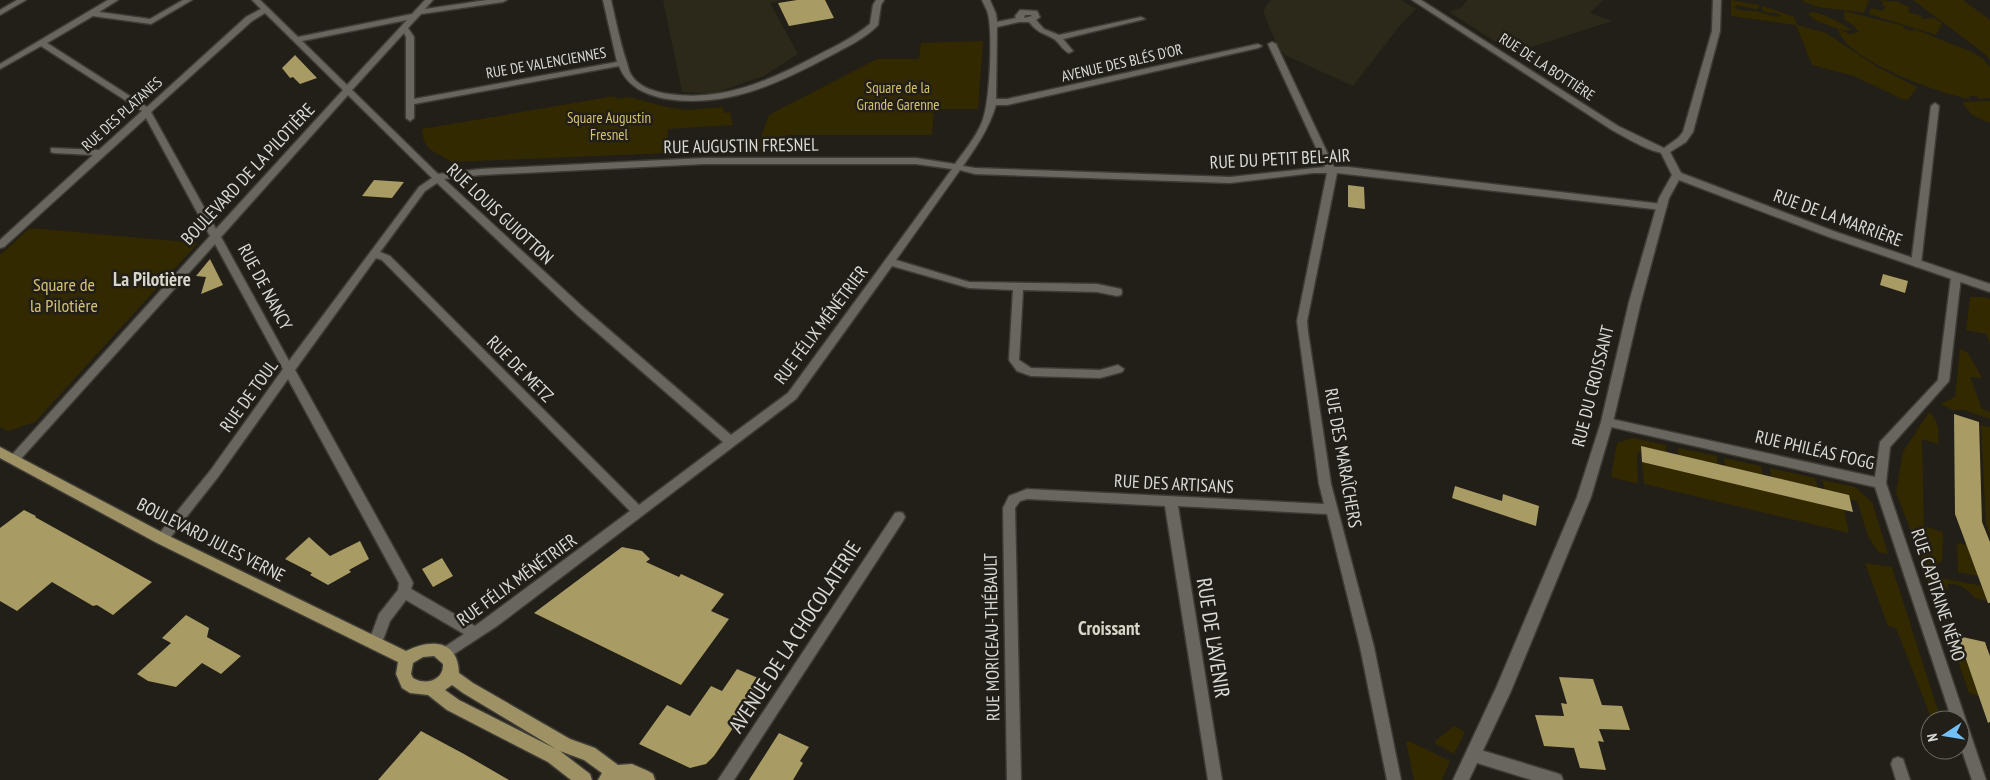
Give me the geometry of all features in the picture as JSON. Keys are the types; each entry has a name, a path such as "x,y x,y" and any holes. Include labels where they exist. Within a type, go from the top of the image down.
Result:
{"main road":[{"name":"BOULEVARD JULES VERNE","path":"0,452 162,539 406,659"},
{"path":"433,649 445,654 451,662 450,675 446,682 431,688 417,688 406,682 403,677 403,670 406,659 413,654 433,649"},
{"path":"450,675 468,688 565,745 589,754 611,776 634,773 647,780"},
{"path":"431,688 453,705 554,756 584,780"}],"street":[{"path":"0,14 22,0"},
{"path":"0,67 114,0"},
{"path":"92,13 151,22 188,0"},
{"name":"RUE LOUIS GUIOTTON","path":"256,0 436,178 581,312 731,442"},
{"name":"BOULEVARD DE LA PILOTIÈRE","path":"14,459 429,0"},
{"path":"296,40 417,14 503,0"},
{"name":"RUE DE VALENCIENNES","path":"410,102 623,63 607,0"},
{"path":"623,63 628,77 651,92 681,99 698,100 729,96 760,86 859,37 874,25 877,5 880,0"},
{"name":"RUE FÉLIX MÉNÉTRIER","path":"445,654 476,634 792,396 979,137 987,121 992,102 994,26 992,14 986,0"},
{"name":"RUE DE LA BOTTIÈRE","path":"1416,0 1458,25 1615,128 1639,141 1665,151"},
{"path":"1677,175 1665,151 1682,140 1688,132 1716,31 1717,0"},
{"name":"RUE DES PLATANES","path":"2,242 250,18 266,10"},
{"path":"994,26 1020,19 1019,15 1029,12 1036,16 1031,20 1041,32 1058,38 1069,51"},
{"path":"1058,38 1141,19"},
{"path":"403,29 407,31 410,37 410,118"},
{"name":"RUE DE NANCY","path":"41,42 147,111 406,583 404,592"},
{"path":"1272,44 1330,169"},
{"name":"AVENUE DES BLÉS D'OR","path":"992,102 1007,102 1258,46"},
{"path":"1916,264 1935,106"},
{"path":"54,150 101,153"},
{"name":"RUE AUGUSTIN FRESNEL","path":"436,178 481,172 704,161 916,162 944,164 957,168"},
{"name":"RUE DU PETIT BEL-AIR","path":"957,168 975,171 1230,180 1330,169 1662,207"},
{"name":"RUE DES MARAÎCHERS","path":"1330,169 1332,173 1302,321 1330,509 1367,648 1394,780"},
{"name":"RUE DE LA MARRIÈRE","path":"1677,175 1797,224 1990,288"},
{"name":"RUE DU CROISSANT","path":"1461,780 1474,754 1584,496 1607,422 1635,302 1662,207 1667,190 1677,175"},
{"name":"RUE DE TOUL","path":"162,539 214,474 288,369 422,189 436,178"},
{"name":"RUE DE METZ","path":"375,254 386,258 638,512"},
{"path":"890,262 970,284 1096,288 1117,292"},
{"name":"RUE PHILÉAS FOGG","path":"1607,422 1880,483 1884,445 1942,381 1956,277"},
{"path":"1018,286 1014,360 1017,366 1022,370 1031,372 1100,374 1118,369"},
{"name":"RUE CAPITAINE NÉMO","path":"1880,483 1956,710"},
{"name":"RUE DES ARTISANS","path":"1017,496 1027,494 1330,509"},
{"name":"RUE MORICEAU-THÉBAULT","path":"1014,780 1009,508 1012,500 1017,496"},
{"name":"RUE DE L'AVENIR","path":"1171,502 1215,780"},
{"name":"AVENUE DE LA CHOCOLATERIE","path":"725,780 899,516"},
{"path":"375,644 384,618 404,592 476,634"},
{"name":"RUE CAPITAINE NÉMO","path":"1970,752 1979,780"},
{"path":"1474,754 1556,780"},
{"path":"1898,764 1903,780"}],"shaded area":[{"path":"663,0 783,0 770,3 798,54 764,76 712,94 682,92"},
{"path":"1272,0 1401,0 1416,9 1401,24 1353,86 1285,55 1277,45 1263,12 1267,4"},
{"path":"1467,0 1603,0 1590,13 1612,21 1513,53 1449,12 1462,7"}],"green space":[{"path":"1731,0 1759,5 1758,9 1756,9 1736,5 1735,8 1741,10 1782,16 1776,13 1764,12 1762,10 1763,6 1794,17 1797,25 1826,33 1877,67 1917,87 1908,100 1902,99 1854,76 1812,65 1796,25 1731,16"},
{"path":"1801,0 1869,0 1864,13 1823,8"},
{"path":"1877,0 1900,2 1910,7 1908,12 1922,16 1921,19 1932,18 1942,23 1936,35 1869,14 1871,8 1883,11 1885,6 1882,5 1883,2"},
{"path":"1913,0 1963,0 1990,20 1990,60 1985,54"},
{"path":"1844,11 1904,26 1903,28 1912,31 1914,29 1972,52 1983,59 1990,67 1990,98 1979,99 1976,96 1969,96 1970,99 1956,96 1917,83 1875,63 1844,41 1838,29 1850,34 1859,32 1844,19"},
{"path":"1813,12 1844,25 1851,30 1842,30 1822,23 1808,14"},
{"name":"Square de la Grande Garenne","path":"983,41 978,109 934,109 932,135 786,135 780,150 757,149 769,115 877,59 919,59 921,43"},
{"name":"Square Augustin Fresnel","path":"615,96 616,99 630,97 666,107 687,110 723,107 724,113 730,112 733,125 668,129 666,153 452,162 431,150 423,136 422,129"},
{"path":"1990,101 1990,123 1972,115 1962,102"},
{"name":"Square de la Pilotière","path":"30,228 198,243 35,422 8,431 0,427 0,255"},
{"path":"1970,297 1990,299 1990,343 1986,334 1966,330"},
{"path":"1960,349 1968,353 1982,378 1970,377 1982,409 1990,412 1990,419 1964,410 1952,410 1941,404 1955,397"},
{"path":"1929,412 1937,423 1938,444 1922,439 1924,526 1943,532 1942,561 1934,565 1923,563 1896,492 1903,452"},
{"path":"1981,425 1990,427 1990,535 1986,525"},
{"path":"1633,438 1666,445 1666,452 1641,446 1641,453 1637,452 1638,484 1611,477 1617,443"},
{"path":"1678,448 1717,456 1718,464 1678,455"},
{"path":"1724,458 1761,466 1763,475 1725,466"},
{"path":"1642,462 1844,510 1849,533 1644,484"},
{"path":"1770,468 1815,478 1818,488 1771,477"},
{"path":"1822,480 1855,487 1872,502 1888,554 1878,552 1868,536 1857,501 1850,499 1849,495 1825,490"},
{"path":"1957,543 1967,545 1979,576 1958,572"},
{"path":"1865,563 1892,567 1938,710 1928,710 1896,628 1888,626"},
{"path":"1926,575 1982,586 1988,601 1977,599 1964,588 1953,584 1948,584 1948,589 1940,594 1940,598 1934,597"},
{"path":"1957,658 1966,660 1979,696 1969,693"},
{"path":"1454,726 1465,732 1454,754 1436,744 1435,741"},
{"path":"1409,741 1450,761 1442,780 1414,780 1406,742"}],"building":[{"path":"797,0 825,0 834,18 789,26 778,3"},
{"path":"295,55 317,78 300,84 293,77 290,78 282,68"},
{"path":"374,180 404,182 392,198 362,196"},
{"path":"1348,185 1364,187 1365,209 1348,207"},
{"path":"210,259 223,285 201,294 206,277 196,276"},
{"path":"1883,274 1908,281 1905,293 1880,285"},
{"path":"1954,414 1979,422 1982,522 1990,542 1990,603 1988,603 1955,514"},
{"path":"1641,446 1849,495 1853,512 1642,462"},
{"path":"1455,486 1502,501 1503,494 1539,506 1536,526 1452,498"},
{"path":"24,510 152,582 113,615 97,605 93,606 52,582 17,611 0,601 0,528"},
{"path":"309,537 330,556 360,541 369,559 328,585 310,575 312,573 285,559"},
{"path":"622,547 642,551 650,559 646,562 679,577 681,574 724,594 711,611 729,619 681,685 534,613"},
{"path":"442,558 453,576 433,587 422,569"},
{"path":"186,615 209,628 207,637 241,656 221,674 202,663 176,687 148,681 137,674 171,643 162,638"},
{"path":"1958,636 1985,642 1990,656 1990,722 1988,723"},
{"path":"737,669 765,681 714,756 706,764 690,768 639,744 667,705 690,716 711,686 722,691"},
{"path":"1559,677 1593,679 1602,705 1622,706 1630,730 1599,729 1604,742 1598,741 1606,770 1580,768 1574,748 1544,746 1535,715 1564,716 1561,703 1567,704"},
{"path":"421,731 464,754 509,780 378,780"},
{"path":"779,733 809,747 800,761 803,763 793,780 749,780"}],"district":[{"name":"La Pilotière","path":"152,279"},
{"name":"Croissant","path":"1109,628"}]}
